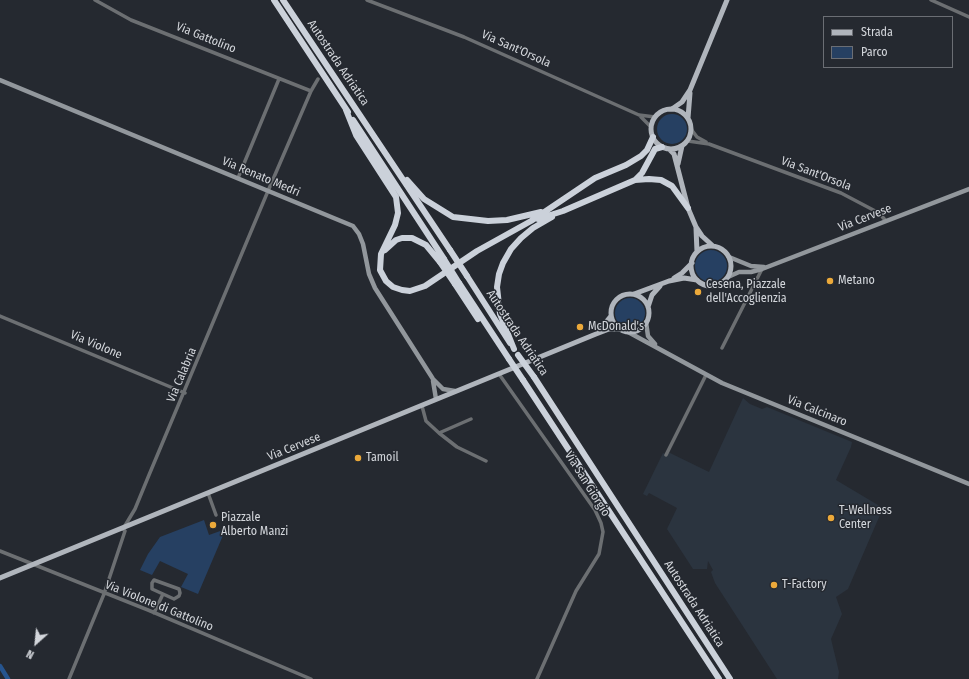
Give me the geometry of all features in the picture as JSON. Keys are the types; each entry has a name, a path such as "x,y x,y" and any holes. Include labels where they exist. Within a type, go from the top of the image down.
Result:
{"highway":[{"name":"Autostrada Adriatica","path":"274,0 457,284 494,336 719,679"},
{"name":"Autostrada Adriatica","path":"283,0 534,377 730,679"},
{"path":"346,110 356,135 396,197 398,213 395,225 381,254 380,270 386,281 393,287 402,290 414,290 425,286 477,251 531,221 595,178 626,165 641,156 647,150 653,137"},
{"path":"635,180 642,173 655,149 665,148"},
{"path":"382,150 390,156 413,188 424,199 453,217 482,221 507,220 547,210"},
{"path":"531,221 563,211 635,180 655,179 667,182 677,191 688,208"},
{"path":"516,352 500,314 498,301 497,287 503,263 511,249 533,228 563,211"},
{"path":"381,254 396,240 402,238 412,238 426,245 442,260"}],"main road":[{"path":"692,263 694,276 703,284 713,286 722,282 728,277 731,267 729,257 725,252 713,246 702,236 696,227 688,208 674,154 653,137 651,127 656,117 663,111 672,109 682,102 690,90 727,0"},
{"name":"Via Renato Medri","path":"0,80 353,226 361,239 368,274 375,288 433,379 443,390 457,391"},
{"path":"665,148 682,146 688,141 691,129 688,118 690,90"},
{"path":"672,109 684,113 688,118"},
{"path":"677,168 682,146"},
{"name":"Via Cervese","path":"728,277 739,272 751,272 768,267 969,189"},
{"path":"696,227 697,252 692,263 682,273 666,282 654,292 648,307 649,315 646,322 638,330 628,332 619,329 611,316 612,306 619,298 628,294 634,294 666,282 684,278 698,280"},
{"path":"697,252 702,248 713,246"},
{"name":"Via Cervese","path":"729,257 751,266 768,267"},
{"path":"634,294 642,299 648,307"},
{"name":"Via Cervese","path":"596,334 611,316"},
{"name":"Via Calcinaro","path":"646,322 648,336 660,349"},
{"name":"Via Cervese","path":"0,578 596,334 609,329 619,329"},
{"name":"Via Calcinaro","path":"628,332 706,375 969,484"},
{"name":"Via Renato Medri","path":"433,379 436,399"}],"street":[{"name":"Via Gattolino","path":"95,0 131,20 311,91"},
{"name":"Via Sant'Orsola","path":"367,0 464,37 639,115 656,117"},
{"path":"931,0 969,17"},
{"path":"238,178 279,79"},
{"name":"Via Calabria","path":"69,679 104,594 125,531 123,528 134,509 185,393 268,191 311,91 318,79"},
{"path":"639,115 651,127"},
{"path":"691,129 697,137 709,144"},
{"name":"Via Sant'Orsola","path":"688,141 709,144 842,193 879,213 886,221"},
{"path":"722,348 755,280 762,269"},
{"path":"751,272 755,280"},
{"name":"Via Violone","path":"0,316 185,393"},
{"name":"Via San Giorgio","path":"499,374 595,510 602,528 602,542 599,554 576,591 537,679"},
{"path":"666,455 706,375"},
{"path":"422,406 426,421 439,433 457,447 486,461"},
{"path":"439,433 471,420"},
{"path":"208,493 216,516"},
{"name":"Via Violone di Gattolino","path":"0,551 154,613 311,679"},
{"path":"154,580 178,589 180,593 179,596 174,599 163,594 152,589 152,582 154,580"},
{"path":"154,613 163,594"}],"shaded area":[{"path":"743,398 750,404 762,409 767,407 852,442 836,480 883,508 848,589 836,597 842,614 831,639 839,672 838,679 777,679 715,583 711,572 713,570 708,561 707,569 693,569 667,529 677,508 649,493 647,496 643,494 663,453 667,455 668,452 709,472"}],"green space":[{"path":"672,114 683,118 687,129 683,140 672,144 661,140 657,129 661,118"},
{"path":"708,250 714,250 723,254 727,266 723,278 714,282 708,282 699,278 695,269 695,263 699,254"},
{"path":"630,298 641,302 645,313 641,324 630,328 619,324 615,313 619,302"},
{"path":"204,520 209,535 223,530 224,533 198,594 181,587 188,574 160,561 152,575 140,570 148,554 160,537"}],"waterway":[{"path":"0,666 8,679"}],"place":[{"name":"Metano","path":"830,281"},
{"name":"Cesena, Piazzale dell'Accoglienzia","path":"698,292"},
{"name":"McDonald's","path":"580,327"},
{"name":"Tamoil","path":"358,458"},
{"name":"T-Wellness Center","path":"831,518"},
{"name":"Piazzale Alberto Manzi","path":"213,525"},
{"name":"T-Factory","path":"774,585"}]}
